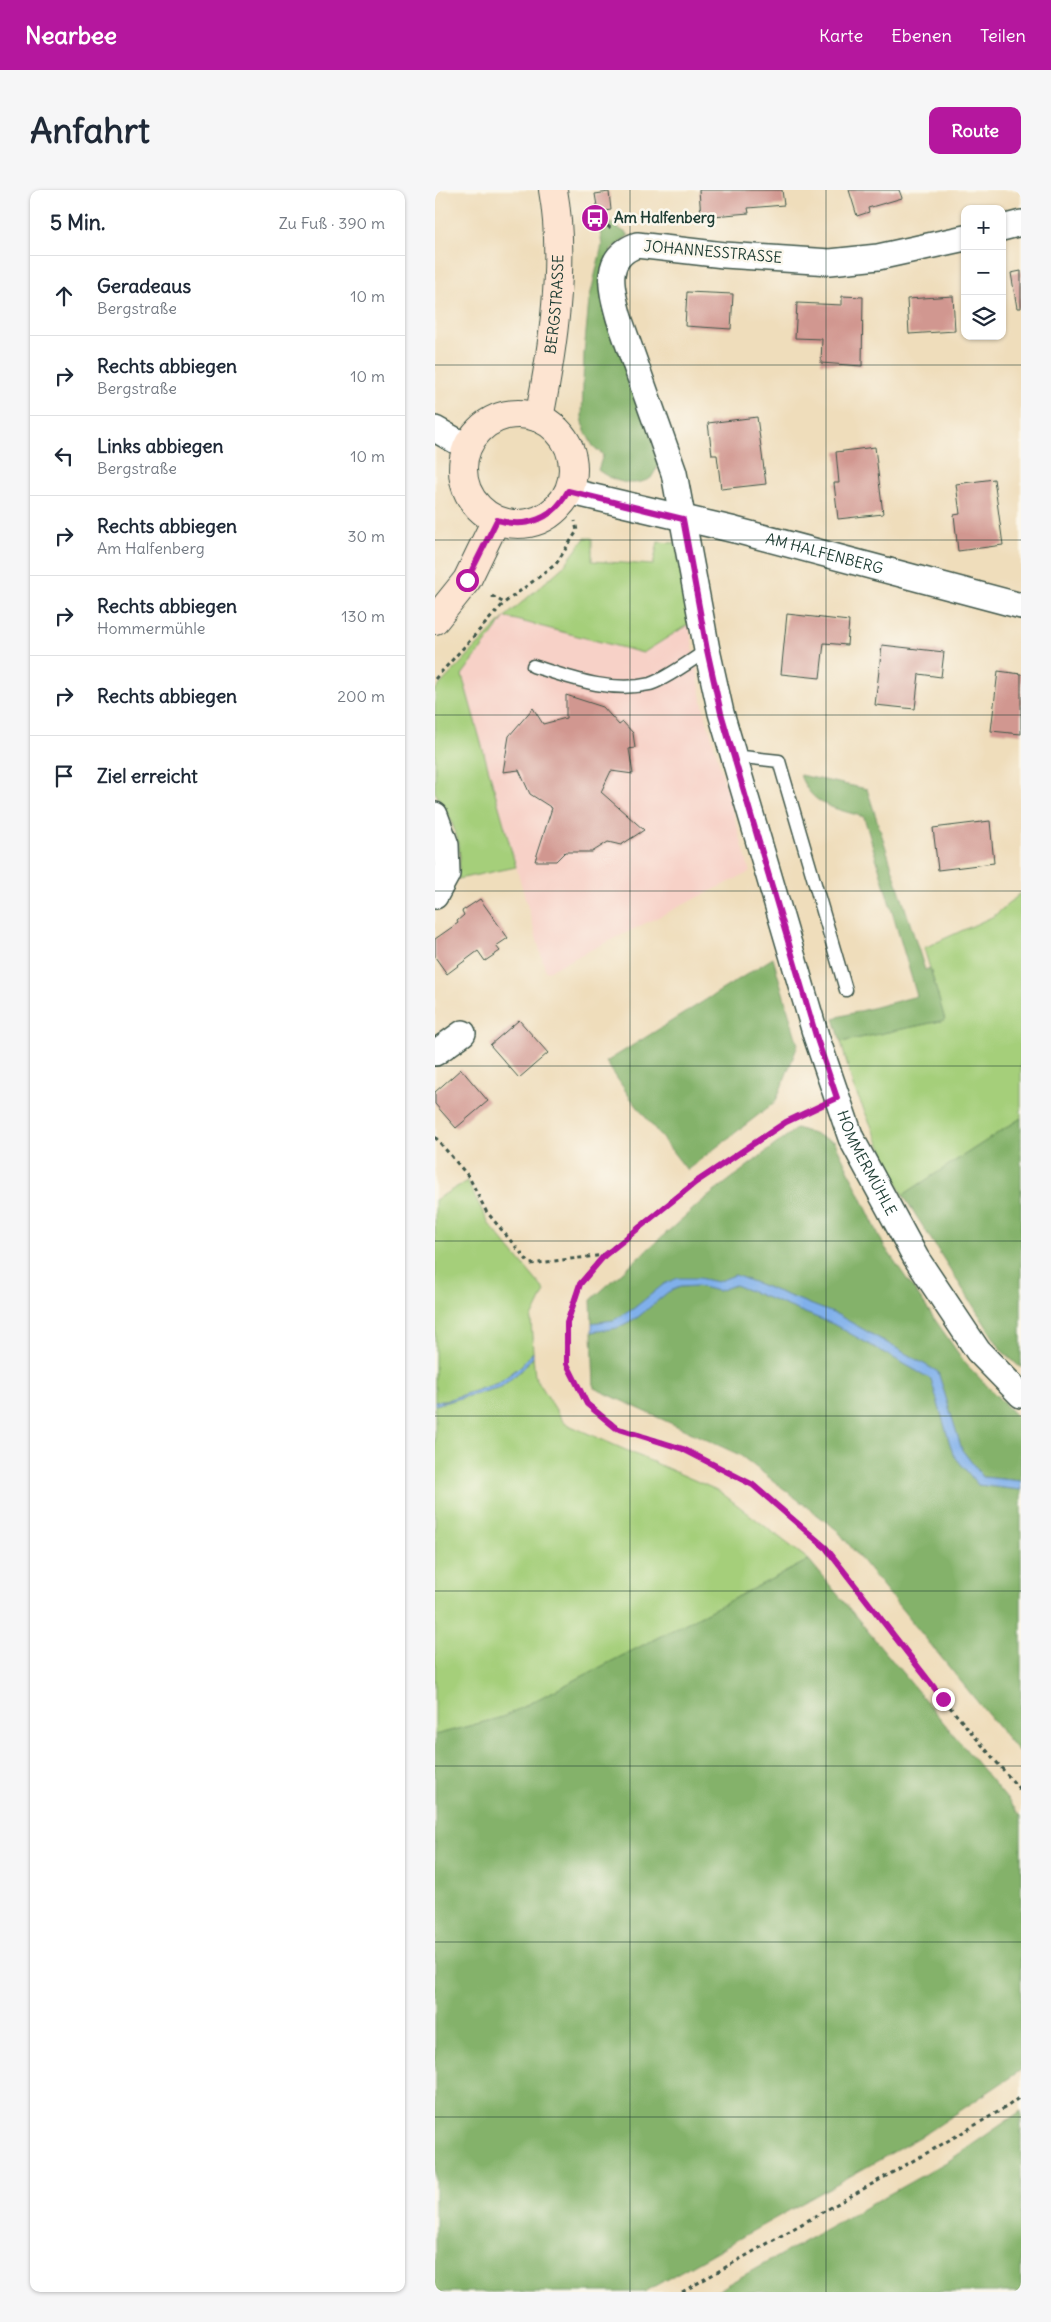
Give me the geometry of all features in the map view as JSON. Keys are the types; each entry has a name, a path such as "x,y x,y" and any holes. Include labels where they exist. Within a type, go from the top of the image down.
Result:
{"main road":[{"name":"BERGSTRASSE","path":"539,418 549,367 557,289 554,198"},
{"path":"519,414 539,418 557,430 569,448 573,470 568,491 556,508 539,520 517,524 497,520 479,508 467,490 463,468 467,447 479,430 497,418 519,414"},
{"path":"435,620 467,580 497,520"}],"street":[{"path":"1006,227 1021,223"},
{"name":"JOHANNESSTRASSE","path":"683,519 674,473 619,318 613,294 611,275 616,260 627,248 637,245 724,255 830,262 878,257 961,239"},
{"path":"435,429 467,447"},
{"name":"AM HALFENBERG","path":"568,491 735,530 1021,606"},
{"name":"HOMMERMÜHLE","path":"683,519 707,650 721,713 813,1027 851,1138 916,1258 978,1351 1021,1395"},
{"path":"435,816 445,845 447,874 435,896"},
{"path":"435,1053 463,1033"}],"lane":[{"path":"533,666 573,679 608,687 652,683 707,650"},
{"path":"734,756 779,761 846,990"}],"path":[{"path":"554,198 606,224 633,246"},
{"path":"435,679 504,603 556,564 577,531 568,491"},
{"path":"837,1098 786,1122 696,1182 604,1256 580,1284 567,1323 567,1364 587,1404 616,1428 683,1449 753,1485 826,1548 943,1699 1021,1791"},
{"path":"435,1137 469,1176 486,1211 530,1264 604,1256"},
{"path":"682,2292 991,2116 1021,2096"}],"shaded area":[{"path":"505,617 643,653 689,624 703,706 750,872 546,972 462,675"}],"green space":[{"path":"598,215 629,235 611,250 658,466 651,478 637,483 610,478 598,470 603,455 593,446 585,431 582,417 584,353 589,301 602,245"},
{"path":"585,538 592,538 592,561 653,565 658,542 676,543 689,624 643,653 505,617 564,566"},
{"path":"505,617 462,675 516,867 458,879 460,857 457,838 451,820 435,792 435,690"},
{"path":"800,775 867,789 925,970 930,968 945,1020 841,1042 834,1018 917,996 864,817 834,808 818,800 805,786"},
{"path":"1021,893 1021,1118 903,1195 853,1086 841,1042 945,1020 924,948 994,916"},
{"path":"773,958 798,1045 777,1098 775,1102 687,1170 629,1096 606,1062"},
{"path":"1021,1118 1021,1368 1002,1351 903,1195"},
{"path":"797,1128 835,1142 884,1246 965,1363 1021,1421 1021,1481 983,1477 962,1450 938,1372 838,1315 735,1275 717,1282 698,1278 664,1284 633,1309 614,1320 592,1323 591,1300 701,1202"},
{"path":"467,1181 489,1224 545,1291 531,1320 533,1352 521,1366 498,1383 444,1401 435,1402 435,1200"},
{"path":"735,1285 833,1324 931,1379 953,1454 978,1485 1021,1490 1021,1755 837,1530 740,1455 594,1388 592,1332 617,1328 638,1317 668,1292 680,1287 697,1286 718,1291"},
{"path":"533,1357 535,1376 564,1423 719,1491 809,1560 503,1717 435,1735 435,1405 501,1387 524,1368"},
{"path":"809,1560 1021,1816 1021,2070 927,2133 644,2292 435,2292 435,1735 503,1717"},
{"path":"1021,2111 1021,2292 714,2292 950,2160"}],"water":[{"path":"735,1275 838,1315 938,1372 962,1450 983,1477 1021,1481 1021,1490 978,1485 953,1454 931,1379 833,1324 735,1285 718,1291 697,1286 680,1287 668,1292 638,1317 617,1328 592,1332 592,1323 614,1320 633,1309 664,1284 678,1278 699,1278 717,1282"},
{"path":"533,1352 533,1357 524,1368 501,1387 435,1405 435,1402 444,1401 498,1383 521,1366"}],"building":[{"path":"699,190 782,190 784,205 748,208 749,213 701,217"},
{"path":"849,190 899,190 902,198 868,208 869,212 857,216"},
{"path":"609,192 611,210 598,212 595,194"},
{"path":"1021,271 1021,308 1017,308 1011,273"},
{"path":"687,292 733,294 731,329 685,326"},
{"path":"842,296 863,297 862,366 821,363 822,339 795,338 797,303 842,305"},
{"path":"953,296 955,331 909,334 907,299"},
{"path":"757,417 766,484 721,489 717,455 712,455 708,423"},
{"path":"875,447 883,514 838,519 834,483 839,483 836,452"},
{"path":"994,479 1003,545 958,551 954,515 960,514 956,484"},
{"path":"787,614 849,621 847,645 824,643 820,678 781,674"},
{"path":"882,645 944,652 941,677 919,674 915,709 875,705"},
{"path":"998,671 1021,674 1021,734 991,731"},
{"path":"566,695 603,707 619,725 623,722 633,733 635,748 629,749 633,774 611,771 601,792 644,830 621,845 608,842 592,852 565,852 556,861 535,861 552,808 530,794 519,770 503,772 509,736 533,708 543,724 566,718"},
{"path":"990,821 994,863 938,870 933,828"},
{"path":"480,899 508,938 496,946 500,951 485,961 478,951 447,974 435,957 435,939 458,923 457,921 464,915 462,911"},
{"path":"519,1020 548,1053 519,1078 490,1045"},
{"path":"461,1069 488,1101 456,1128 435,1104 435,1092"}],"place":[{"name":"Am Halfenberg","path":"595,218"}],"route":[{"path":"467,580 497,520 517,524 539,520 556,508 568,491 683,519 707,650 721,713 816,1036 837,1098 786,1122 696,1182 604,1256 580,1284 567,1323 567,1364 587,1404 616,1428 683,1449 753,1485 826,1548 943,1699"}]}
